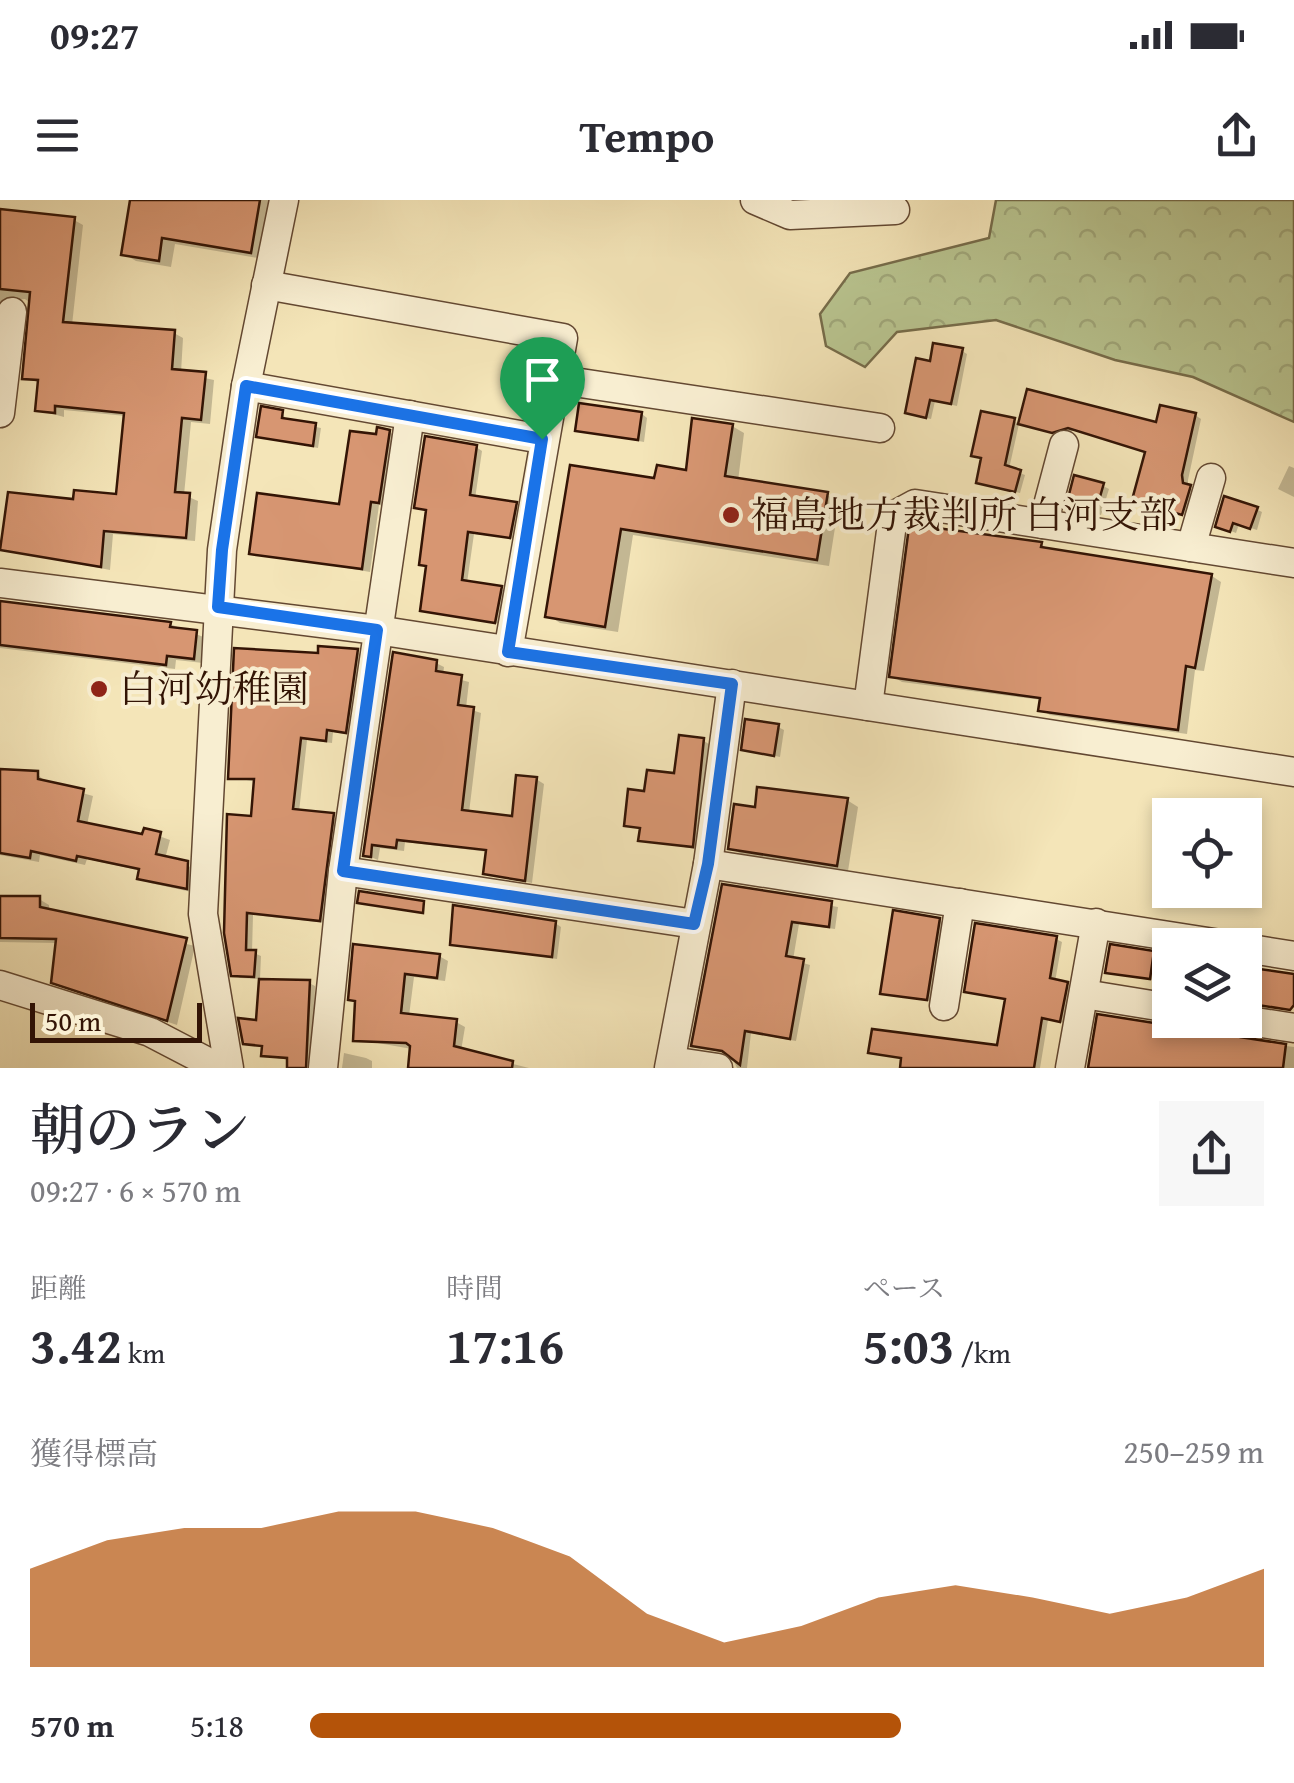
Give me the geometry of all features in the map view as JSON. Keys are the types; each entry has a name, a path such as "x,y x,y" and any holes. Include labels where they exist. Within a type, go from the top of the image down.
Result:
{"street":[{"path":"229,1068 203,914 218,607 222,550 246,386 284,200"},
{"path":"755,200 790,214 895,210"},
{"path":"266,285 563,338 542,439 508,652"},
{"path":"0,413 12,312"},
{"path":"554,379 880,428"},
{"path":"246,386 542,439"},
{"path":"323,1068 343,871 410,415"},
{"path":"1044,524 1064,445"},
{"path":"1191,547 1211,478"},
{"path":"868,706 893,516 916,504 1294,564"},
{"path":"0,583 218,607 377,630 1294,772"},
{"path":"718,1068 670,1064 708,864 732,684"},
{"path":"708,864 1152,933"},
{"path":"343,871 694,924"},
{"path":"944,1006 960,903"},
{"path":"1070,1068 1096,924"},
{"path":"1262,951 1294,956"},
{"path":"0,985 150,1032 219,1068"},
{"path":"1084,994 1152,1005"},
{"path":"1262,1023 1294,1028"}],"green space":[{"path":"996,200 1294,200 1294,422 1193,377 1115,360 996,320 897,332 865,367 826,346 820,314 850,273 989,238"}],"building":[{"path":"130,200 260,200 251,253 162,238 159,261 121,255"},
{"path":"0,209 75,217 63,322 175,330 172,369 206,372 201,420 182,418 175,492 190,493 186,538 104,531 101,567 0,550 8,492 73,499 74,490 116,494 124,413 55,406 55,413 35,411 38,380 22,379 30,292 0,289"},
{"path":"933,343 963,348 951,404 930,400 926,418 905,413 916,358 930,361"},
{"path":"1027,389 1156,422 1160,405 1196,413 1182,475 1183,483 1191,485 1182,515 1132,500 1145,452 1068,428 1052,433 1018,424"},
{"path":"579,403 642,412 638,440 575,431"},
{"path":"261,406 283,410 282,418 316,423 313,446 256,437"},
{"path":"981,411 1015,418 1005,465 1021,470 1015,492 976,483 981,458 971,456"},
{"path":"692,418 733,424 725,476 828,492 817,560 621,529 605,627 545,617 570,465 654,478 657,465 686,470"},
{"path":"377,427 390,430 379,503 371,502 362,569 249,554 257,493 339,504 350,431 376,434"},
{"path":"425,436 477,445 470,495 517,502 510,538 468,532 462,580 502,586 495,623 420,611 426,566 419,565 426,510 414,508"},
{"path":"1074,475 1104,483 1095,514 1066,506"},
{"path":"1224,496 1258,507 1250,529 1233,523 1230,532 1215,527"},
{"path":"909,527 1042,542 1041,547 1212,574 1195,668 1186,666 1178,730 1038,711 1040,698 889,677"},
{"path":"0,601 171,622 170,627 197,630 194,659 167,656 166,665 0,645"},
{"path":"318,646 358,649 346,733 327,730 326,741 301,738 293,809 334,813 320,921 247,913 246,950 256,950 254,977 231,976 224,933 227,814 251,816 254,779 228,779 234,648 318,653"},
{"path":"393,652 437,660 436,671 462,675 458,705 474,707 462,810 512,816 516,775 537,777 525,881 483,874 486,850 397,840 396,848 372,845 371,857 363,856"},
{"path":"745,719 779,724 774,756 741,750"},
{"path":"679,735 704,738 693,847 638,841 640,828 624,826 628,789 644,791 647,770 674,773"},
{"path":"0,769 38,771 38,779 84,789 78,821 142,834 144,828 161,832 156,854 188,861 187,889 137,879 139,869 77,856 76,861 31,851 30,858 0,853"},
{"path":"757,787 848,798 837,866 728,849 734,804 755,807"},
{"path":"722,884 832,901 829,927 792,922 786,956 804,959 790,1039 745,1031 740,1065 722,1051 691,1046"},
{"path":"359,891 424,901 423,913 357,903"},
{"path":"0,896 40,896 40,907 187,938 167,1021 51,983 56,939 0,938"},
{"path":"453,905 556,921 552,957 450,945"},
{"path":"893,910 940,918 927,1000 880,994"},
{"path":"975,923 1057,936 1050,978 1068,982 1060,1022 1042,1018 1034,1068 900,1068 901,1058 868,1053 872,1029 997,1045 1005,999 964,992"},
{"path":"353,944 440,954 437,978 405,974 401,1013 457,1019 454,1046 513,1061 512,1068 408,1068 410,1046 406,1043 353,1041 355,1001 348,1000"},
{"path":"1110,944 1152,951 1150,979 1105,973"},
{"path":"1262,969 1294,974 1294,1005 1290,1010 1262,1006"},
{"path":"259,979 310,980 306,1068 287,1068 287,1058 261,1056 262,1046 243,1044 238,1018 256,1020"},
{"path":"1097,1014 1152,1023 1152,1038 1247,1038 1286,1044 1283,1068 1088,1068"}],"place":[{"name":"福島地方裁判所 白河支部","path":"731,515"},
{"name":"白河幼稚園","path":"99,689"}],"route":[{"path":"246,386 542,439 508,652 732,684 708,864 694,924 343,871 377,630 218,607 222,550 246,386"}]}
